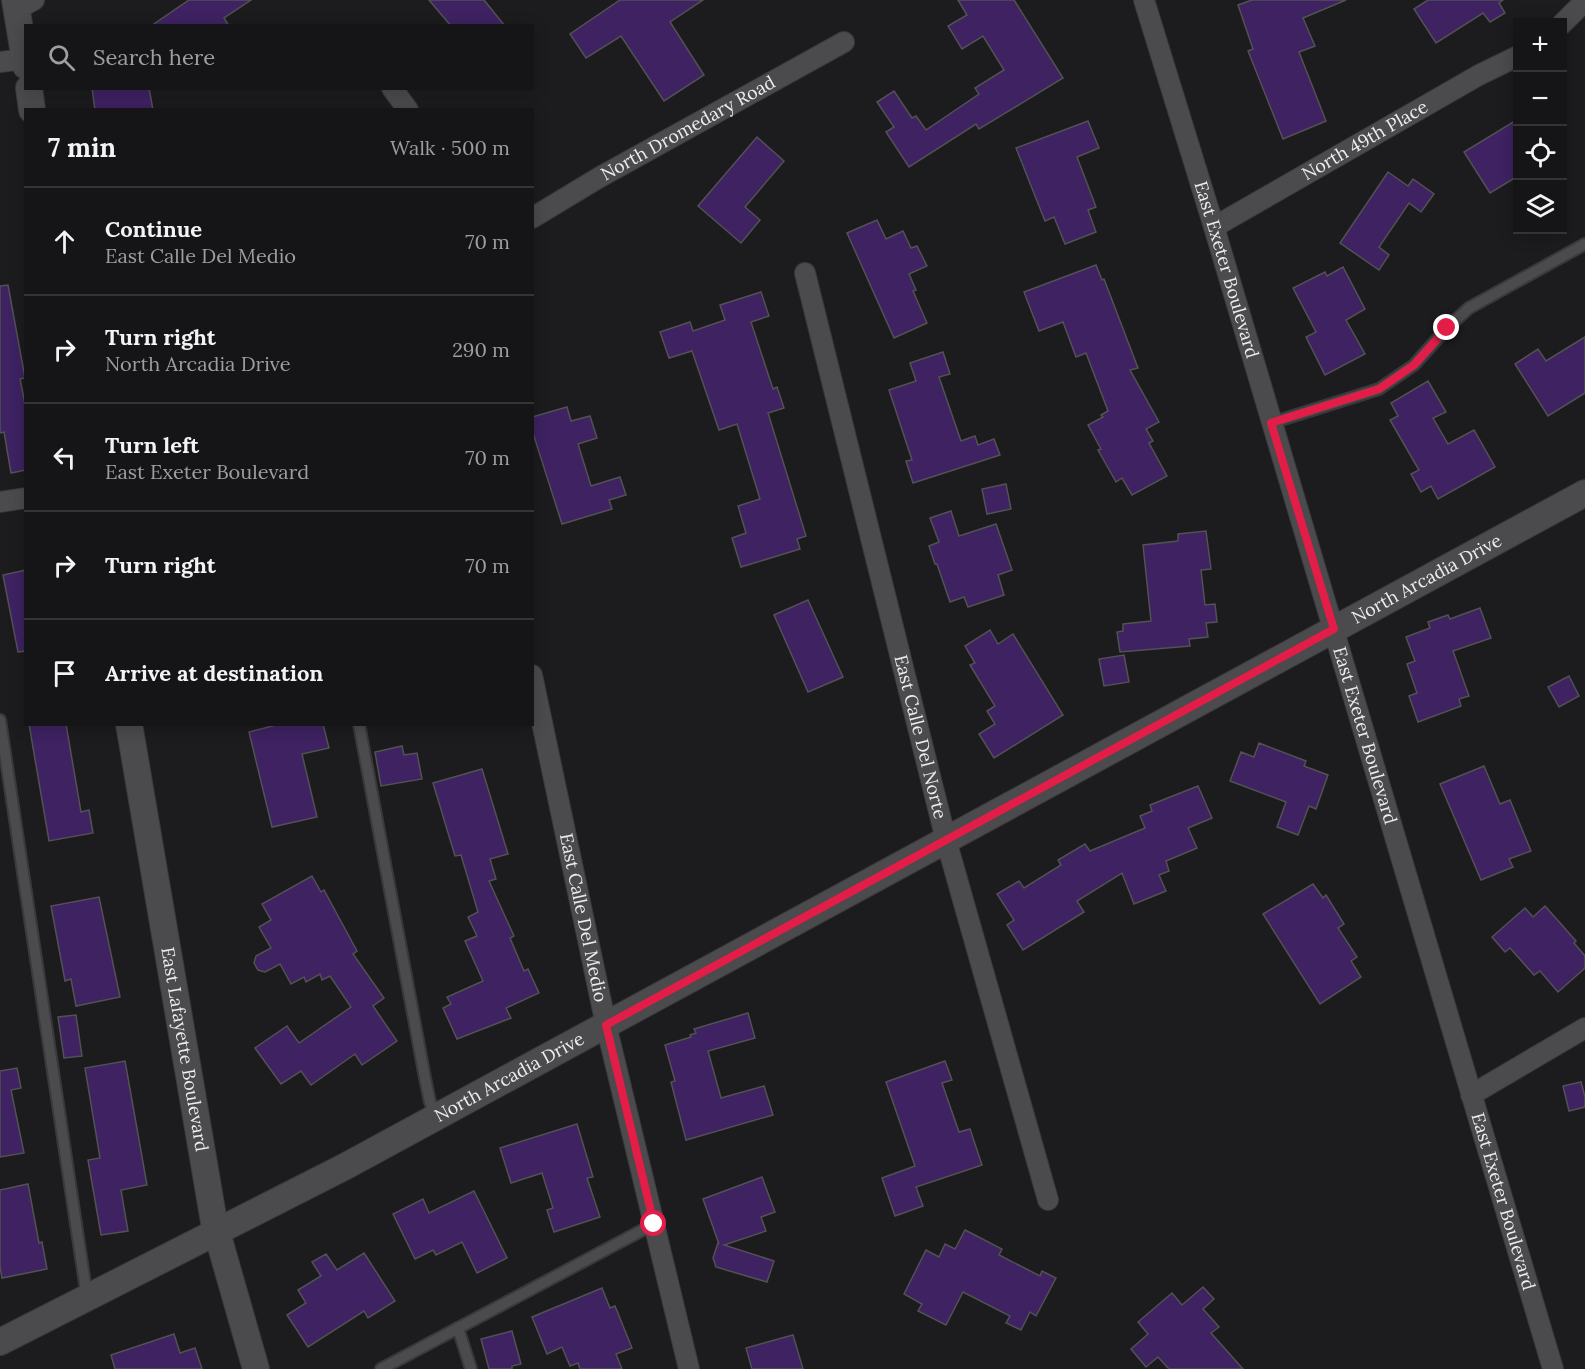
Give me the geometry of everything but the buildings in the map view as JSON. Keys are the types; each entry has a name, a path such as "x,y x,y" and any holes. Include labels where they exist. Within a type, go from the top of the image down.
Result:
{"street":[{"name":"East Exeter Boulevard","path":"1144,0 1214,227 1553,1369"},
{"path":"1567,20 1585,2"},
{"path":"17,62 22,3"},
{"name":"North Dromedary Road","path":"534,217 600,177 844,42"},
{"name":"North 49th Place","path":"1214,227 1479,75 1513,58"},
{"path":"29,90 32,108"},
{"path":"393,90 407,108"},
{"name":"East Calle Del Norte","path":"805,273 946,840 1048,1200"},
{"name":"North Arcadia Drive","path":"0,1342 216,1234 436,1117 1585,493"},
{"path":"0,502 24,498"},
{"name":"East Calle Del Medio","path":"534,684 606,1025 689,1369"},
{"name":"East Lafayette Boulevard","path":"129,726 216,1234 256,1369"},
{"path":"1471,1095 1585,1028"}],"lane":[{"path":"1271,423 1379,389 1414,365 1447,328 1469,308 1585,244"},
{"path":"0,720 87,1297"},
{"path":"359,726 425,1078 436,1117"},
{"path":"381,1369 654,1224"},
{"path":"458,1328 471,1369"}],"route":[{"path":"654,1224 606,1025 1334,629 1271,423 1379,389 1414,365 1447,328"}]}
